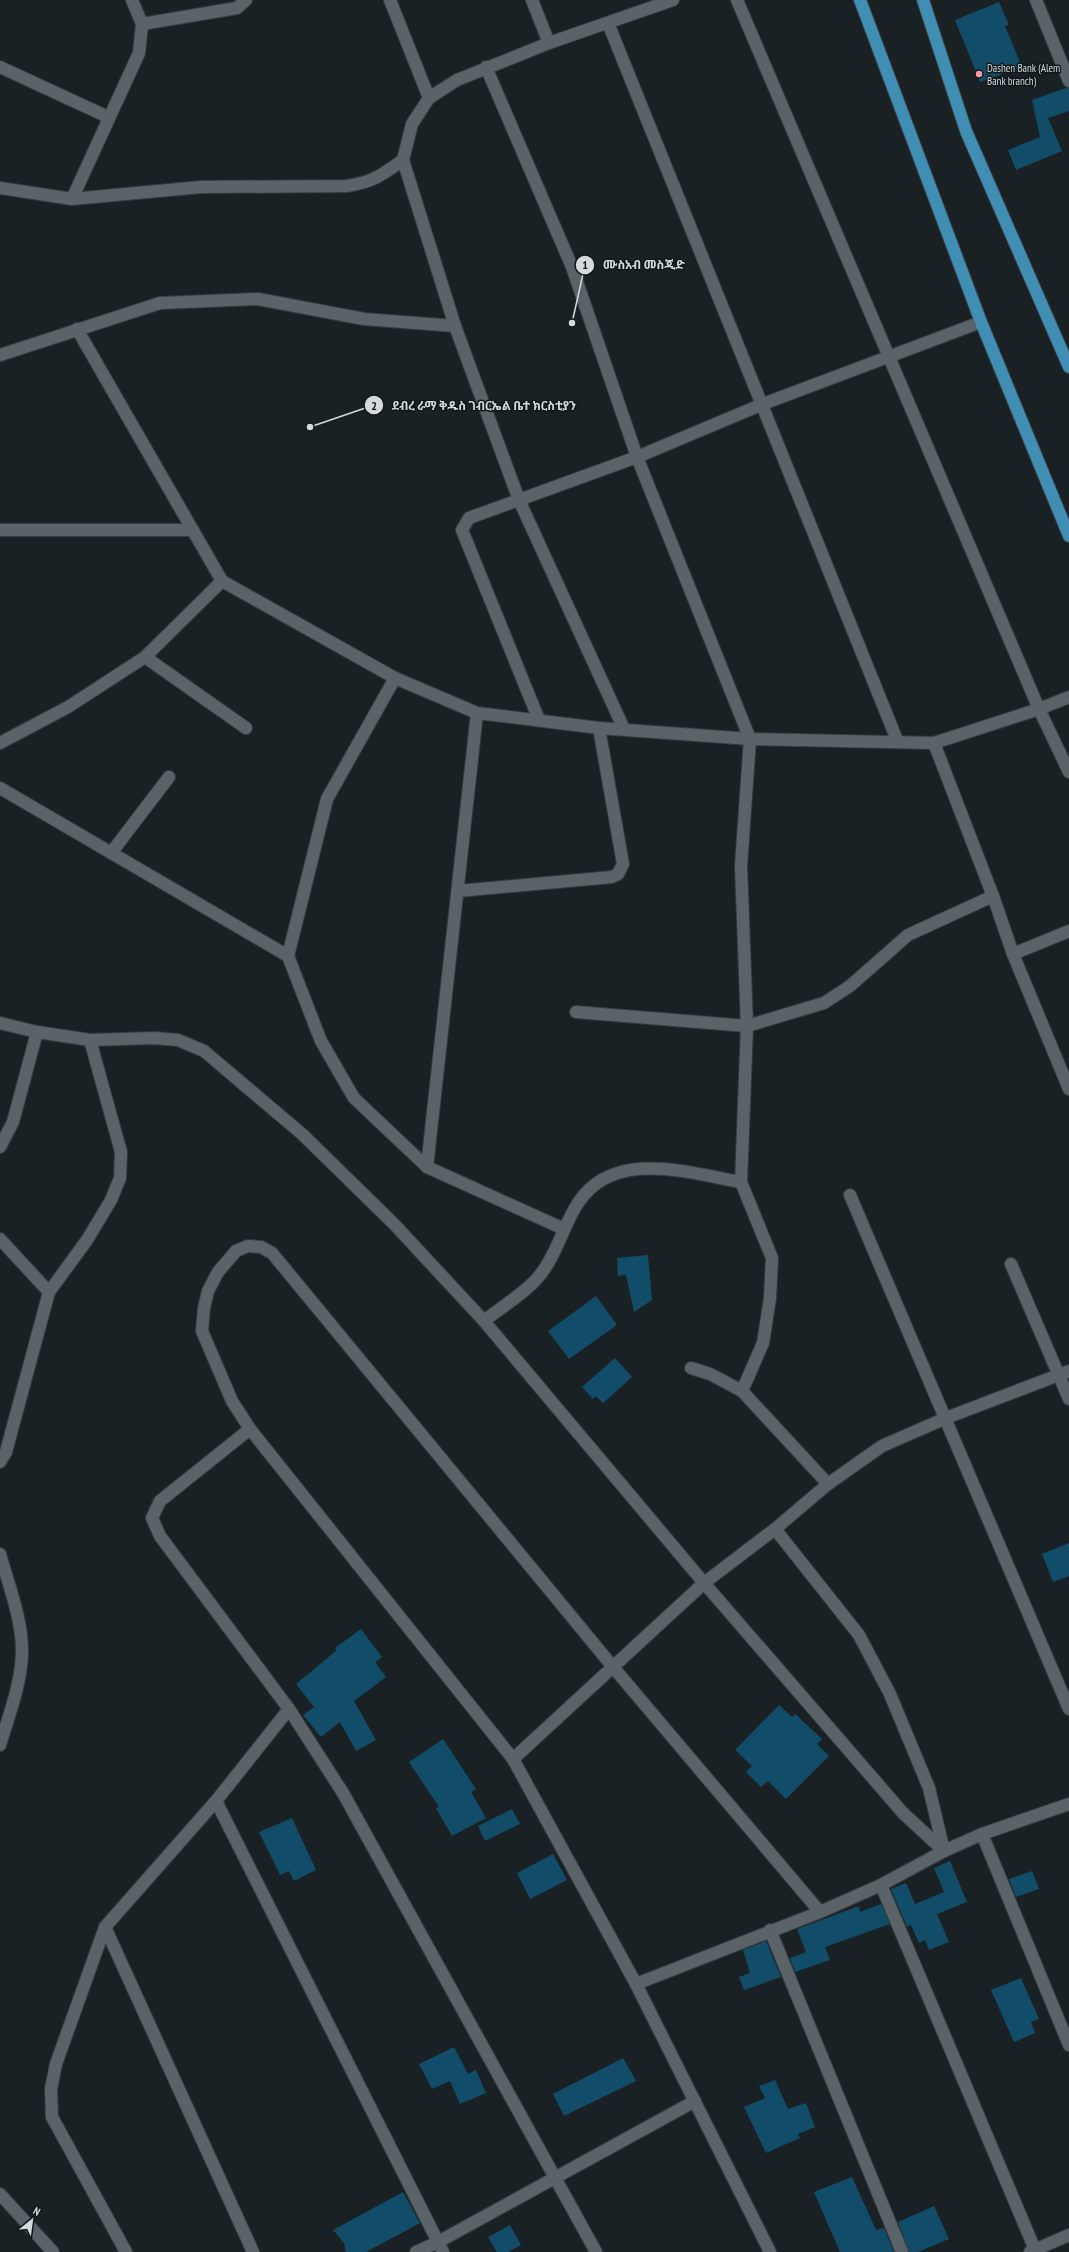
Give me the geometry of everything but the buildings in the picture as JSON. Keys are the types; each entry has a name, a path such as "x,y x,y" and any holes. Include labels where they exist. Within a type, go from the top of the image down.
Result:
{"highway":[{"path":"860,0 981,322 1069,536"},
{"path":"923,0 966,131 1068,364"}],"street":[{"path":"72,199 108,117 139,53 142,24 132,0"},
{"path":"142,24 237,8 246,0"},
{"path":"390,0 429,98"},
{"path":"532,0 549,43"},
{"path":"624,729 519,500 455,326 403,160 412,124 429,98 457,80 486,67 549,43 673,0"},
{"path":"737,0 1039,709 1069,772"},
{"path":"1036,0 1069,81"},
{"path":"608,23 763,404 897,740"},
{"path":"0,67 108,117"},
{"path":"486,67 572,267 637,457 750,739 741,866 747,1026 741,1182 772,1258 770,1298 763,1343 742,1392"},
{"path":"0,188 72,199 202,187 347,186 366,183 379,177 403,160"},
{"path":"0,355 160,303 258,299 364,320 455,326"},
{"path":"539,720 462,530 469,518 637,457 763,404 981,322"},
{"path":"77,329 222,581 395,678 477,713 599,728 750,739 897,740 934,743 1039,709 1069,697"},
{"path":"0,530 192,530"},
{"path":"0,743 68,707 145,657 222,581"},
{"path":"145,657 246,728"},
{"path":"395,678 327,799 288,956 321,1041 354,1098 427,1167 564,1229"},
{"path":"427,1167 477,713"},
{"path":"458,891 612,877 618,874 623,864 599,728"},
{"path":"934,743 993,896 1013,954 1069,1089"},
{"path":"111,853 169,777"},
{"path":"0,788 288,956"},
{"path":"576,1012 747,1026 824,1003 850,986 908,935 993,896"},
{"path":"1013,954 1069,931"},
{"path":"0,1023 37,1032 90,1040 154,1038 178,1040 204,1050 302,1134 394,1224 484,1321 704,1583 903,1813 944,1851"},
{"path":"0,1146 13,1122 37,1032"},
{"path":"0,1462 6,1452 49,1292 87,1240 111,1200 120,1178 121,1152 90,1040"},
{"path":"484,1321 539,1277 551,1259 564,1229 579,1203 597,1181 625,1171 656,1168 741,1182"},
{"path":"850,1195 1069,1709"},
{"path":"0,1239 49,1292"},
{"path":"770,2252 636,1984 513,1759 250,1429 232,1401 202,1331 208,1291 218,1272 236,1251 248,1246 261,1247 272,1253 613,1667 820,1912"},
{"path":"1011,1264 1064,1373 1069,1399"},
{"path":"691,1368 710,1374 742,1392 828,1484"},
{"path":"513,1759 704,1583 774,1529 828,1484 882,1446 946,1418 1064,1373"},
{"path":"250,1429 160,1501 152,1518 160,1536 289,1709 343,1793 596,2252"},
{"path":"774,1529 863,1641 890,1694 929,1788 944,1851"},
{"path":"0,1554 16,1613 22,1649 16,1688 0,1745"},
{"path":"126,2252 52,2117 51,2089 56,2064 105,1927 216,1801 289,1709"},
{"path":"216,1801 441,2247"},
{"path":"636,1984 770,1930 820,1912 881,1885 944,1851 982,1834 1069,1804"},
{"path":"982,1834 1069,2045"},
{"path":"881,1885 1034,2251 1069,2235"},
{"path":"105,1927 254,2252"},
{"path":"770,1930 902,2252"},
{"path":"416,2252 441,2247 555,2176 695,2102"},
{"path":"0,2194 53,2252"}],"place":[{"name":"Dashen Bank (Alem Bank branch)","path":"979,74"},
{"name":"ሙስአብ መስጂድ","path":"572,323"},
{"name":"ደብረ ራማ ቅዱስ ገብርኤል ቤተ ክርስቲያን","path":"310,427"}]}
